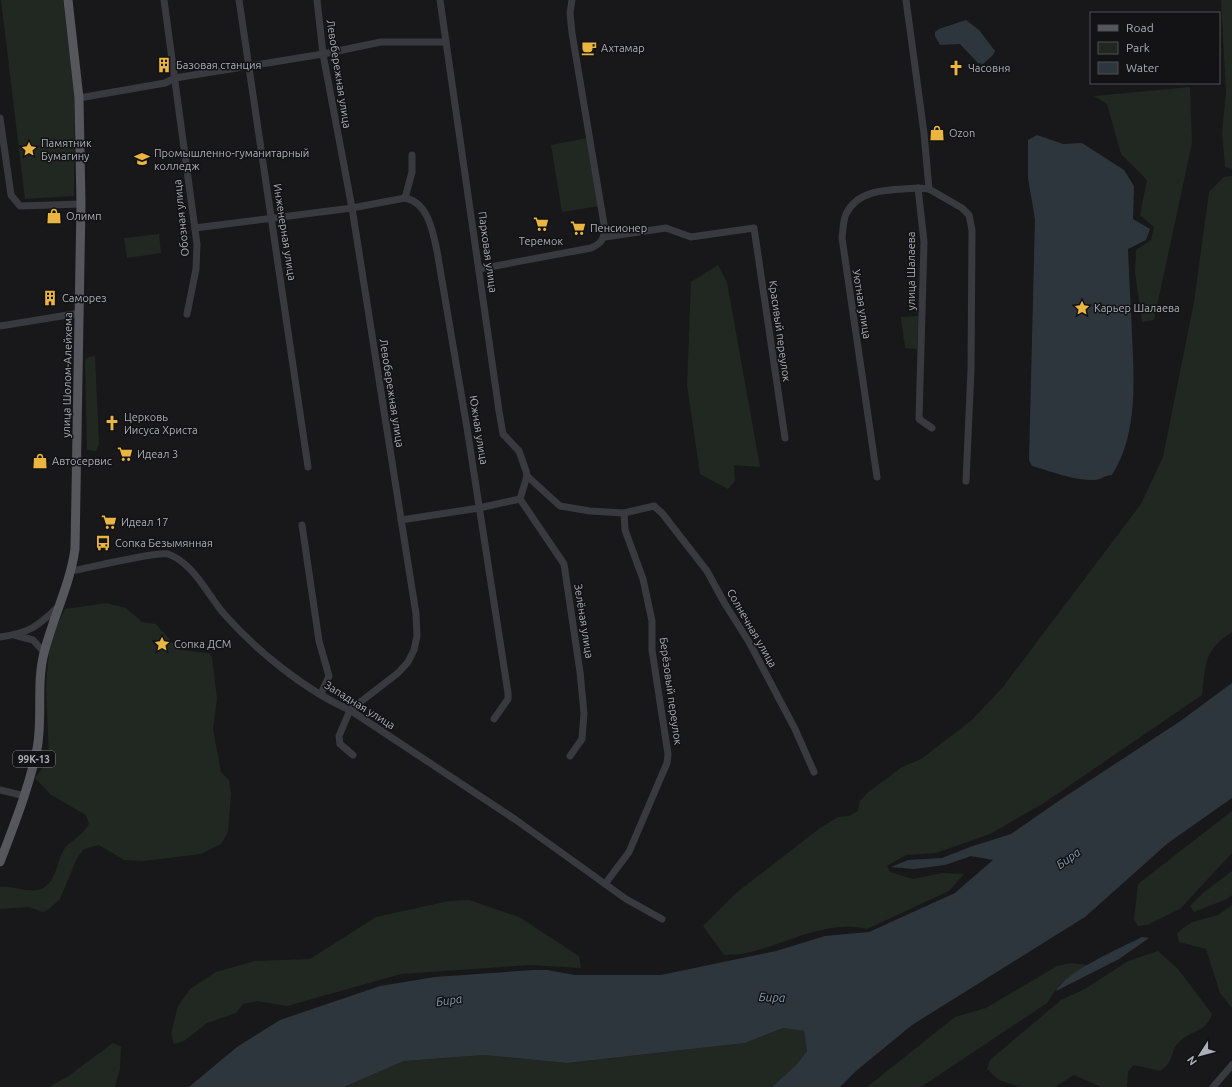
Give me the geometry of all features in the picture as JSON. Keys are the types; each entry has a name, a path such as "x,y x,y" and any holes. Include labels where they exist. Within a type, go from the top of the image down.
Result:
{"main road":[{"name":"улица Шолом-Алейхема","path":"61,604 72,571 76,549 80,313 81,204 79,98 68,0"},
{"name":"99К-13","path":"0,862 24,796 37,748 40,670 44,652 61,604"}],"street":[{"name":"Обозная улица","path":"164,0 197,244 196,269 187,314"},
{"name":"Инженерная улица","path":"239,0 308,467"},
{"name":"Левобережная улица","path":"317,0 323,54 352,208 416,614 417,636 414,650 408,662 398,673 350,710 339,736 340,744 353,755"},
{"name":"Парковая улица","path":"440,0 503,434 519,451 526,476"},
{"path":"479,269 590,248 599,245 605,237 572,33 570,13 572,0"},
{"path":"906,0 924,133 929,189"},
{"path":"79,98 165,83 175,78 323,54 381,42 446,42"},
{"path":"0,118 11,195 20,206 81,204"},
{"path":"195,228 352,208 405,198 413,164 412,155"},
{"path":"918,188 929,189 962,208 969,215 972,230 971,370 966,481"},
{"name":"улица Шалаева","path":"918,188 924,242 919,419 932,428"},
{"name":"Уютная улица","path":"877,477 842,238 846,214 862,198 872,192 918,188"},
{"name":"Южная улица","path":"405,198 413,199 419,203 432,229 438,251 508,693 508,699 494,720"},
{"name":"Красивый переулок","path":"605,237 666,228 691,237 754,228 785,438"},
{"path":"0,326 80,313"},
{"path":"401,520 479,508 520,499 526,476 560,506 590,511 624,513"},
{"name":"Зелёная улица","path":"520,499 564,564 580,672 584,713 582,739 570,756"},
{"name":"Солнечная улица","path":"624,513 654,506 662,513 707,571 725,604 749,642 795,729 814,772"},
{"name":"Берёзовый переулок","path":"605,884 630,852 648,813 667,763 668,754 652,650 652,621 643,579 625,530 624,513"},
{"path":"302,525 319,641 329,676 321,694"},
{"name":"Западная улица","path":"72,571 152,555 167,554 182,563 197,578 226,616 267,656 332,702 350,710 516,820 626,898 662,919"},
{"path":"0,637 14,635 39,626 61,604"},
{"path":"14,635 33,640 44,652"},
{"path":"0,790 24,796"},
{"path":"1213,1087 1232,1065"}],"green space":[{"path":"1,0 63,0 75,98 74,196 25,199"},
{"path":"1221,0 1232,0 1232,169 1225,167 1222,133 1226,92"},
{"path":"1190,87 1192,143 1154,320 1142,322 1135,272 1136,250 1151,240 1154,227 1140,215 1147,180 1121,154 1107,104 1094,96"},
{"path":"587,138 600,206 562,212 551,145"},
{"path":"1232,176 1232,632 1216,645 1211,652 1206,667 1202,695 1044,803 990,834 936,853 906,855 887,866 890,872 913,879 942,873 964,874 949,891 867,929 837,927 806,934 746,953 724,955 703,926 736,893 820,828 838,817 849,816 858,811 860,801 867,793 902,767 921,759 972,720 1003,687 1141,504 1163,457 1194,302 1209,192 1224,177"},
{"path":"159,234 161,253 127,258 124,238"},
{"path":"718,265 727,282 760,467 734,465 735,481 728,489 700,474 687,385 691,282"},
{"path":"918,316 917,349 905,348 901,317"},
{"path":"95,356 99,444 96,451 87,450 85,360 88,357"},
{"path":"106,603 126,608 142,622 156,624 179,650 209,653 212,657 217,699 213,729 221,772 229,780 231,794 228,832 221,844 201,854 144,861 124,860 99,845 84,849 77,858 60,899 49,909 43,912 29,907 0,909 0,887 28,890 44,888 52,879 65,848 84,831 89,824 86,815 51,795 35,778 49,759 46,684 50,640 65,609"},
{"path":"1232,811 1232,853 1180,909 1147,925 1138,926 1134,919 1138,884"},
{"path":"1232,871 1232,895 1227,899 1194,912 1190,906 1203,893"},
{"path":"469,900 519,917 579,956 581,968 531,965 401,974 287,1006 257,1001 243,1004 236,1013 207,1023 184,1041 174,1044 171,1033 178,1006 190,989 216,972 255,961 310,959 376,917 449,901"},
{"path":"1232,905 1232,1008 1220,993 1206,949 1179,942 1177,933 1192,922 1218,915"},
{"path":"1158,951 1178,969 1212,1014 1206,1025 1179,1042 1174,1049 1170,1061 1160,1071 1134,1065 1128,1072 1127,1087 1101,1087 1074,1075 1055,1087 1020,1087 999,1080 987,1069 990,1060 1061,1000 1085,989 1128,961"},
{"path":"1070,963 1088,965 1060,984 1047,1003 921,1087 867,1087 955,1017 986,1008 1057,966"},
{"path":"783,1028 804,1031 807,1051 796,1065 772,1087 344,1087 404,1061 484,1055 567,1063 745,1043"},
{"path":"113,1043 121,1047 120,1069 115,1087 49,1087 67,1077"}],"water":[{"path":"966,20 979,30 995,51 993,55 983,64 978,63 960,44 940,45 935,36 935,32 939,29"},
{"name":"Карьер Шалаева","path":"1037,135 1063,144 1082,143 1124,170 1134,186 1133,219 1150,229 1146,240 1128,249 1133,371 1130,425 1120,459 1112,475 1096,480 1078,479 1055,473 1032,466 1029,460 1035,219 1028,178 1028,140"},
{"name":"Бира","path":"1232,683 1232,798 1168,843 1085,917 912,1025 856,1071 840,1087 772,1087 796,1065 807,1051 804,1031 783,1028 745,1043 567,1063 484,1055 404,1061 344,1087 189,1087 237,1047 280,1020 380,986 435,977 533,970 547,970 575,975 661,975 776,951 825,936 869,932 955,893 993,860 971,856 945,865 914,869 891,867 908,860 942,858 1011,834 1179,722"},
{"path":"1142,937 1149,938 1119,959 1056,991 1062,983 1082,968"}],"place":[{"name":"Ахтамар","path":"589,48"},
{"name":"Базовая станция","path":"164,65"},
{"name":"Часовня","path":"956,68"},
{"name":"Ozon","path":"937,133"},
{"name":"Памятник Бумагину","path":"29,149"},
{"name":"Промышленно-гуманитарный колледж","path":"142,159"},
{"name":"Олимп","path":"54,216"},
{"name":"Теремок","path":"541,224"},
{"name":"Пенсионер","path":"578,228"},
{"name":"Саморез","path":"50,298"},
{"name":"Карьер Шалаева","path":"1082,308"},
{"name":"Церковь Иисуса Христа","path":"112,423"},
{"name":"Идеал 3","path":"125,454"},
{"name":"Автосервис","path":"40,461"},
{"name":"Идеал 17","path":"109,522"},
{"name":"Сопка Безымянная","path":"103,543"},
{"name":"Сопка ДСМ","path":"162,644"}]}
